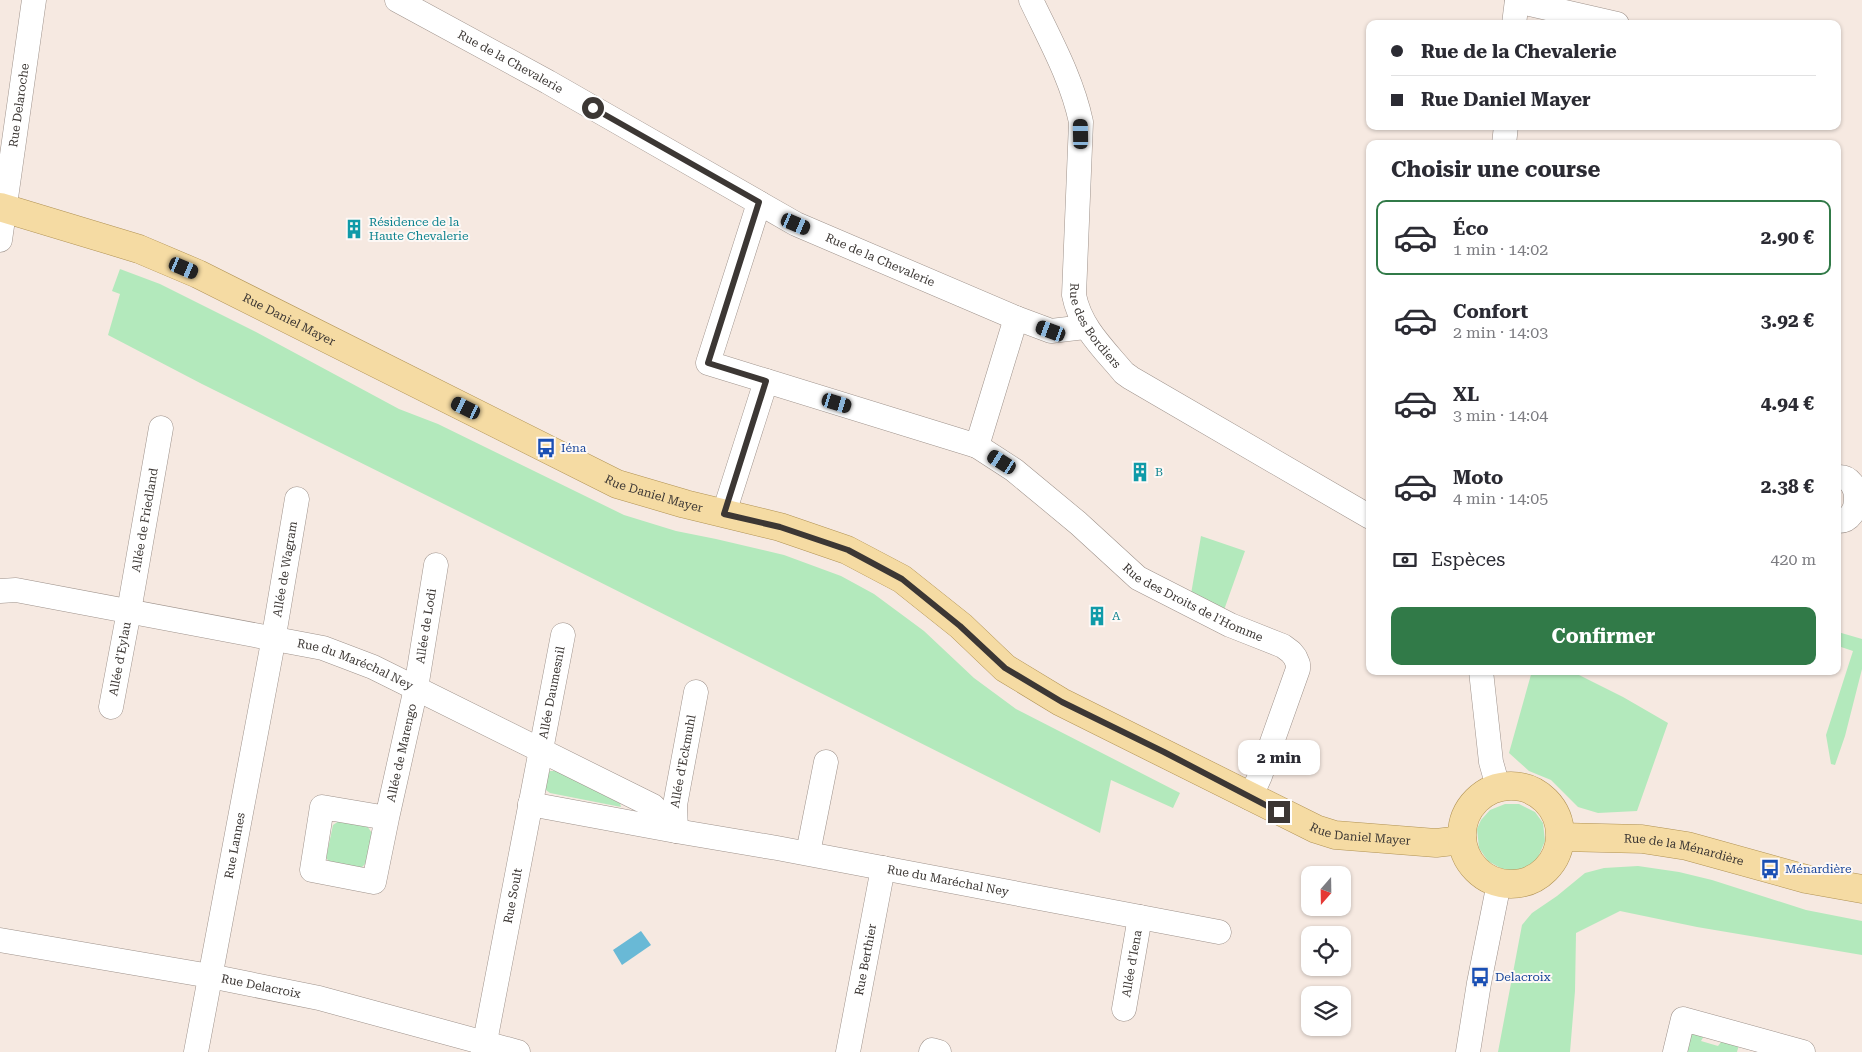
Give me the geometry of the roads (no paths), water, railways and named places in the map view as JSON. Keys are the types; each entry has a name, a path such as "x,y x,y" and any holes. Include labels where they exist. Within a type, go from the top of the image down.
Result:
{"main road":[{"name":"Rue Daniel Mayer","path":"2,207 139,249 198,274 617,484 684,504 780,527 848,550 902,579 960,626 1005,668 1062,702 1164,752 1250,798 1316,829 1335,835 1436,843 1462,840"},
{"path":"1514,785 1529,788 1542,796 1553,808 1559,822 1561,837 1558,852 1551,864 1541,875 1528,882 1514,885 1499,883 1485,877 1474,868 1465,854 1462,840 1463,822 1470,807 1482,794 1498,787 1514,785"},
{"name":"Rue de la Ménardière","path":"1561,837 1642,840 1687,846 1806,879 1862,889"}],"street":[{"name":"Rue Delaroche","path":"0,240 2,207 34,0"},
{"name":"Rue de la Chevalerie","path":"397,0 548,82 796,224 1016,318 1051,331 1085,327"},
{"name":"Rue des Bordiers","path":"1031,0 1068,77 1076,100 1080,122 1074,295 1076,306 1085,327 1131,378 1366,515"},
{"path":"1516,8 1592,20"},
{"name":"Rue des Droits de l'Homme","path":"759,202 708,363 976,446 1014,470 1078,523 1138,578 1230,625 1291,652 1298,664 1298,669 1260,776 1250,798"},
{"path":"976,446 1016,318"},
{"path":"724,514 766,381"},
{"name":"Allée de Friedland","path":"130,612 161,428"},
{"path":"1841,521 1854,516 1860,508 1862,497 1853,483"},
{"name":"Allée de Wagram","path":"273,638 297,499"},
{"name":"Allée de Lodi","path":"416,688 436,565"},
{"name":"Rue du Maréchal Ney","path":"0,590 16,590 323,648 373,667 653,806 676,831"},
{"name":"Allée d'Eylau","path":"111,707 130,612"},
{"name":"Allée Daumesnil","path":"540,750 563,635"},
{"name":"Rue Lannes","path":"196,1052 273,638"},
{"path":"1481,675 1490,762 1498,787"},
{"name":"Allée de Marengo","path":"386,818 416,688"},
{"name":"Allée d'Eckmuhl","path":"676,831 675,805 696,692"},
{"name":"Rue Soult","path":"484,1048 540,750"},
{"path":"808,853 826,762"},
{"name":"Rue du Maréchal Ney","path":"530,804 808,853 1219,932"},
{"name":"Rue Berthier","path":"848,1052 883,868"},
{"path":"1468,1052 1479,983 1499,883"},
{"name":"Allée d'Iena","path":"1124,1009 1140,917"},
{"name":"Rue Delacroix","path":"0,940 210,976 319,998 484,1048 518,1052"},
{"path":"1675,1052 1683,1019 1749,1045 1803,1052"},
{"path":"931,1052 932,1050 939,1052"}],"water":[{"path":"641,931 651,945 622,965 613,950"}],"place":[{"name":"Résidence de la Haute Chevalerie","path":"354,229"},
{"name":"Iéna","path":"546,448"},
{"name":"B","path":"1140,472"},
{"name":"A","path":"1097,616"},
{"name":"Ménardière","path":"1770,869"},
{"name":"Delacroix","path":"1480,977"}]}
